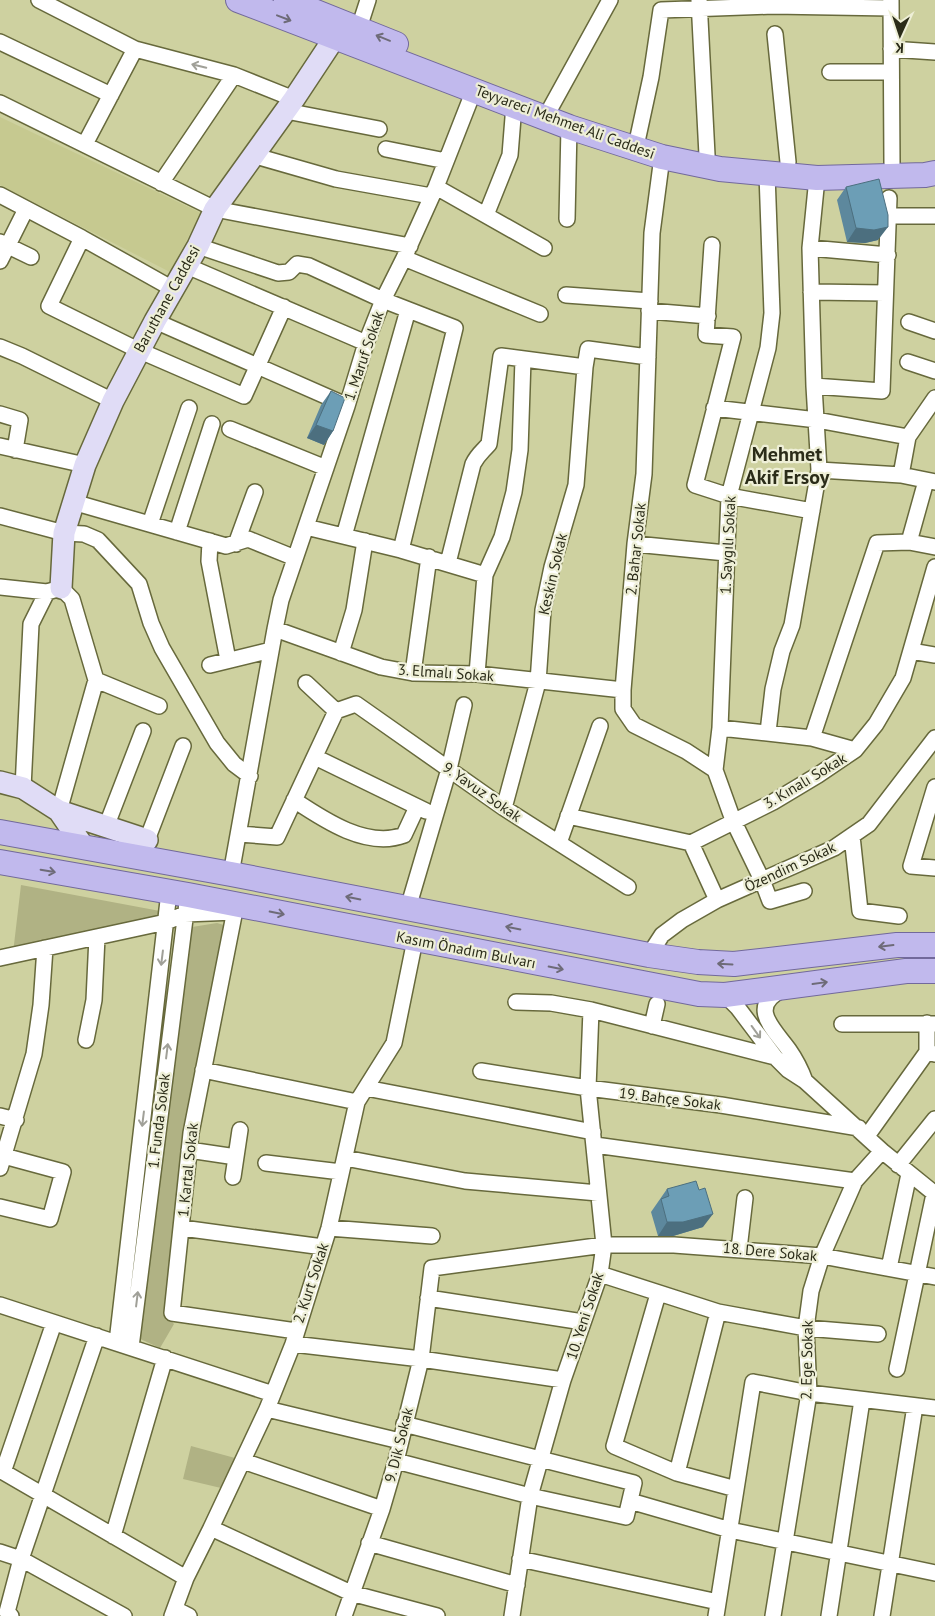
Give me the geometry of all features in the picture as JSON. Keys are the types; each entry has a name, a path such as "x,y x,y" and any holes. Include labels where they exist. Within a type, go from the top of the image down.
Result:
{"main road":[{"name":"Teyyareci Mehmet Ali Caddesi","path":"238,0 570,127 662,157 720,169 817,178 926,175 935,173"},
{"name":"Teyyareci Mehmet Ali Caddesi","path":"286,0 551,107 667,147 707,155 845,165 935,159"},
{"name":"Kasım Önadım Bulvarı","path":"0,832 231,874 649,955 698,962 734,964 897,945 935,945"},
{"name":"Kasım Önadım Bulvarı","path":"0,862 180,900 415,940 659,988 699,994 725,996 906,971 935,971"}],"street":[{"path":"39,0 135,48 234,75 290,105 379,128"},
{"path":"359,28 368,0"},
{"path":"551,107 610,0"},
{"path":"700,4 707,155"},
{"path":"638,137 651,77 661,10 700,4 774,6 891,4 892,163"},
{"path":"775,34 788,162"},
{"name":"Baruthane Caddesi","path":"54,590 64,533 73,502 86,465 113,401 138,350 198,246 215,209 252,155 290,105 335,37"},
{"path":"0,42 111,95"},
{"path":"85,144 135,48"},
{"path":"891,49 935,52"},
{"path":"830,72 891,72"},
{"path":"161,183 234,75"},
{"name":"1. Maruf Sokak","path":"231,874 281,600 347,406 366,342 383,300 434,192 474,90"},
{"path":"0,103 215,209 407,252 540,314"},
{"path":"486,215 510,155 514,105"},
{"path":"567,219 570,127"},
{"path":"386,149 446,161"},
{"path":"252,155 336,178 434,192 486,215 544,248"},
{"name":"2. Bahar Sokak","path":"662,157 652,233 644,474 635,544 623,690 624,709 634,725 686,751 715,770"},
{"name":"1. Saygılı Sokak","path":"715,770 720,728 729,496 768,348 772,313 767,174"},
{"path":"768,732 773,689 782,651 792,625 819,470 814,386 810,248 817,178"},
{"path":"0,195 173,289"},
{"path":"814,386 882,392 890,198"},
{"path":"0,261 4,244 26,209"},
{"path":"889,216 935,216"},
{"path":"82,238 49,306 138,350 244,396 284,307"},
{"path":"4,244 31,257"},
{"path":"712,245 706,335 733,337 694,486 729,496 812,511"},
{"path":"198,246 278,273 289,272 298,264 309,266 383,300 455,328 401,550"},
{"path":"810,248 888,255"},
{"path":"187,266 366,342"},
{"path":"811,292 885,293"},
{"path":"566,295 708,316"},
{"path":"344,536 408,310"},
{"path":"155,321 347,406"},
{"path":"909,322 935,331"},
{"path":"0,347 113,401"},
{"path":"448,564 472,464 477,454 489,444 501,356 585,367 588,349 648,357"},
{"path":"477,674 485,576 502,537 514,492 520,450 523,359"},
{"path":"908,362 935,371"},
{"name":"Keskin Sokak","path":"504,808 538,682 543,610 552,567 576,485 585,367"},
{"path":"901,475 908,437 935,398"},
{"path":"150,524 189,408"},
{"path":"714,408 817,420 908,437"},
{"path":"0,414 20,420 8,448 86,465"},
{"path":"177,532 212,424"},
{"path":"230,429 326,468"},
{"path":"819,470 901,475 931,482 909,542"},
{"path":"236,544 255,492"},
{"path":"73,502 226,546 248,539 296,558"},
{"path":"0,516 64,533 84,534 98,540 139,584 151,623 162,648 217,743 234,764 250,776"},
{"path":"306,527 429,557 485,576"},
{"path":"210,541 209,561 228,660"},
{"path":"342,653 354,610 365,541"},
{"path":"812,738 877,543 909,542 935,547"},
{"path":"635,544 726,553"},
{"path":"413,673 429,557"},
{"name":"3. Kınalı Sokak","path":"691,843 773,802 855,750 876,724 903,678 933,584 935,567"},
{"path":"0,587 54,590 72,599 96,680 59,811"},
{"path":"23,788 31,624 54,590"},
{"name":"3. Elmalı Sokak","path":"275,629 381,667 413,673 477,674 623,690"},
{"path":"210,665 271,650"},
{"path":"911,651 935,655"},
{"path":"96,680 159,706"},
{"path":"239,834 277,837 336,711 306,683"},
{"name":"9. Yavuz Sokak","path":"336,711 356,704 504,808 628,887"},
{"path":"408,908 449,769 464,705"},
{"path":"559,843 600,726"},
{"path":"720,728 812,738 855,750"},
{"path":"106,827 143,731"},
{"name":"Özendim Sokak","path":"649,955 662,935 682,920 717,900 834,848 869,824 935,738"},
{"path":"0,782 23,788 59,811 147,840 183,746"},
{"path":"315,757 434,815"},
{"path":"715,770 734,820 770,901 804,891"},
{"path":"935,786 911,866 935,868"},
{"path":"294,800 330,824 364,836 393,839 404,836 417,807"},
{"path":"59,811 83,846"},
{"path":"568,816 691,843 717,900"},
{"path":"852,836 860,911 899,916"},
{"path":"1,962 45,948 166,922 180,900"},
{"name":"1. Funda Sokak","path":"124,1345 166,922 180,900"},
{"name":"1. Funda Sokak","path":"124,1345 180,900"},
{"name":"1. Kartal Sokak","path":"235,909 191,1132 172,1313 294,1338"},
{"path":"86,1040 94,1000 97,937"},
{"name":"2. Kurt Sokak","path":"173,1613 186,1578 267,1409 294,1338 329,1228 357,1102 394,1042 415,940"},
{"path":"0,1207 50,1220 63,1172 2,1162 34,1054 42,1006 45,948"},
{"path":"788,987 773,994 768,999 766,1018 800,1067 805,1081"},
{"path":"725,996 788,1070 805,1081 882,1151 935,1194 898,1369"},
{"path":"516,1002 550,1003 591,1010 775,1057"},
{"path":"652,1026 656,1004"},
{"name":"10. Yeni Sokak","path":"512,1616 530,1496 563,1380 600,1274 604,1245 588,1088 591,1010"},
{"path":"842,1024 931,1024 931,1053 863,1132"},
{"path":"203,1070 357,1102"},
{"name":"19. Bahçe Sokak","path":"481,1071 721,1106 863,1132"},
{"path":"366,1088 594,1138 855,1181"},
{"path":"0,1116 16,1120"},
{"path":"889,1268 904,1169 935,1119"},
{"path":"233,1177 240,1130"},
{"path":"189,1150 236,1157"},
{"name":"2. Ege Sokak","path":"773,1616 809,1393 806,1328 811,1291 822,1256 855,1181 882,1151"},
{"path":"266,1163 343,1165 466,1181 598,1192"},
{"path":"739,1249 745,1198"},
{"path":"182,1228 323,1247"},
{"path":"329,1228 432,1236"},
{"name":"18. Dere Sokak","path":"432,1268 604,1245 674,1245 822,1256 935,1277"},
{"name":"9. Dik Sokak","path":"344,1616 382,1509 396,1461 421,1359 432,1268"},
{"path":"600,1274 718,1312 806,1328 878,1334"},
{"path":"658,1294 614,1446 677,1473 736,1489"},
{"path":"428,1298 583,1322"},
{"path":"0,1305 273,1394"},
{"path":"677,1473 718,1312"},
{"path":"54,1323 2,1471 186,1578"},
{"path":"11,1616 7,1612 21,1559 97,1336"},
{"path":"294,1338 563,1380"},
{"path":"113,1536 166,1358"},
{"path":"520,1559 717,1609 753,1382 809,1393 935,1408"},
{"path":"828,1616 862,1400"},
{"path":"882,1616 915,1406"},
{"path":"267,1409 400,1441"},
{"path":"396,1461 530,1496 626,1517 634,1483 404,1424"},
{"path":"243,1461 382,1509"},
{"path":"630,1501 730,1530 935,1573"},
{"path":"211,1528 351,1593 437,1616"},
{"path":"369,1543 516,1585"},
{"path":"0,1552 21,1559 124,1616"},
{"path":"173,1613 189,1616"}],"shaded area":[{"path":"0,117 201,213 170,272 0,185"},
{"path":"21,885 160,911 166,919 13,953"},
{"path":"217,923 224,925 223,944 166,1315 174,1324 160,1348 138,1338 192,927"},
{"path":"191,1446 235,1458 221,1488 183,1479"}],"building":[{"path":"879,179 888,215 888,227 874,230 856,228 846,187"},
{"path":"331,391 345,398 333,431 316,425"},
{"path":"696,1181 699,1190 705,1188 713,1214 683,1222 667,1222 661,1199 669,1196 667,1189"}],"district":[{"name":"Mehmet Akif Ersoy","path":"787,466"}]}
